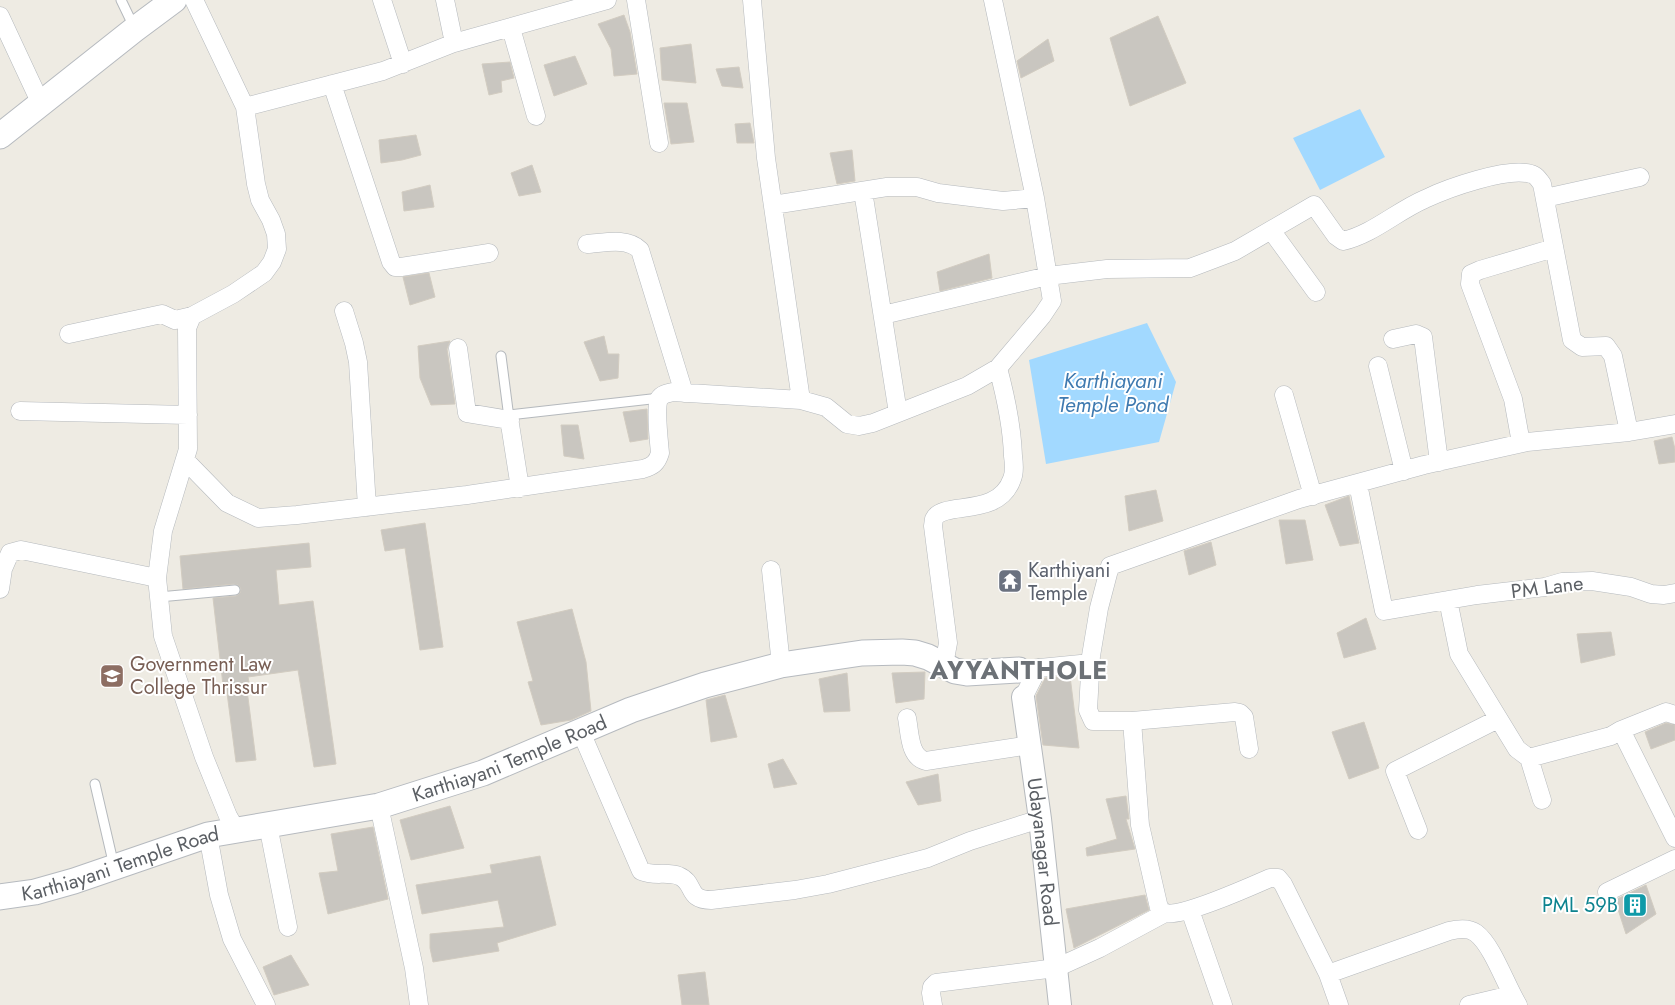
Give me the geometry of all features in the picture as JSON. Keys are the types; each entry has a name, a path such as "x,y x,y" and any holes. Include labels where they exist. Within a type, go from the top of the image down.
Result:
{"main road":[{"path":"0,136 174,0"},
{"name":"Karthiayani Temple Road","path":"0,897 35,892 74,881 208,835 379,806 483,772 640,706 705,685 781,665 862,653 902,652 928,657 955,671 967,673 1018,670"}],"street":[{"path":"69,334 162,314 175,320 192,316 233,294 264,272 272,262 277,249 276,234 260,200 256,184 245,107 194,0"},
{"path":"382,0 403,64"},
{"path":"445,0 454,43"},
{"path":"245,107 383,71 454,43 607,0"},
{"path":"636,0 659,143"},
{"path":"752,0 766,158 801,400"},
{"path":"184,460 227,503 258,518 297,516 520,488 653,466 658,460 660,452 657,405 660,398 665,394 673,392 801,400 826,407 847,424 859,426 873,423 967,386 998,368 1042,316 1052,301 1035,198 992,0"},
{"path":"0,16 41,104"},
{"path":"511,28 536,116"},
{"path":"332,84 391,262 395,266 401,267 489,253"},
{"path":"883,316 1048,276 1107,269 1190,268 1235,251 1314,205 1336,236 1343,241 1384,223 1424,199 1472,182 1518,172 1534,174 1542,184 1572,340 1582,347 1606,346 1613,356 1630,432"},
{"path":"1545,198 1640,177"},
{"path":"773,205 887,187 917,187 938,193 1003,201 1035,198"},
{"path":"863,191 898,413"},
{"path":"1271,230 1316,292"},
{"path":"588,244 625,242 634,244 640,250 684,393"},
{"path":"1521,443 1513,399 1470,284 1471,274 1554,248"},
{"path":"344,311 358,362 367,506"},
{"path":"192,316 187,328 188,449 163,531 157,578 163,636 204,756 228,816 236,830"},
{"path":"1393,339 1416,334 1423,337 1439,462"},
{"path":"458,348 467,413 509,418 520,488"},
{"path":"1378,366 1404,471"},
{"path":"944,665 948,643 933,526 934,519 939,514 945,512 981,506 998,500 1008,489 1013,478 1012,431 1008,402 998,368"},
{"path":"1284,395 1313,496"},
{"path":"20,411 188,415"},
{"path":"1248,749 1244,717 1240,713 1235,712 1132,721 1093,721 1088,710 1091,663 1099,608 1110,566 1300,499 1439,462 1521,443 1630,432 1675,424"},
{"name":"PM Lane","path":"1358,484 1384,611 1569,582 1592,581 1631,587 1651,594 1664,595 1675,593"},
{"path":"0,589 5,552 21,550 157,578"},
{"path":"771,570 781,665"},
{"path":"1448,600 1459,654 1518,749 1529,758 1542,800"},
{"path":"1018,670 1091,663"},
{"path":"1018,670 1023,697"},
{"path":"1018,670 1023,697"},
{"name":"Udayanagar Road","path":"1023,697 1040,819 1060,1005"},
{"path":"1529,758 1611,736 1666,712 1675,715"},
{"path":"907,718 915,754 920,760 926,761 1030,745"},
{"path":"1418,830 1395,771 1498,719"},
{"path":"1132,721 1140,825 1159,908 1165,913 1172,914 1190,910 1270,878 1278,878 1284,884 1328,974 1336,1004"},
{"path":"1621,730 1675,838"},
{"path":"581,732 641,871 650,875 672,874 680,877 688,882 694,895 702,900 794,890 828,884 928,858 970,841 1040,819"},
{"path":"379,806 414,968 419,1005"},
{"path":"268,825 288,927"},
{"path":"208,835 219,895 232,939 266,1005"},
{"path":"1607,892 1675,859"},
{"path":"1190,910 1223,1005"},
{"path":"933,1005 931,993 932,987 936,983 1056,968 1100,948 1165,913"},
{"path":"1328,974 1449,931 1468,930 1475,933 1489,950 1515,1000 1469,1005"}],"lane":[{"path":"121,0 135,29"},
{"path":"501,356 509,418 660,398"},
{"path":"159,597 235,590"},
{"path":"95,784 114,866"}],"water":[{"path":"1360,109 1385,157 1320,190 1293,138"},
{"name":"Karthiayani Temple Pond","path":"1147,323 1176,382 1159,442 1046,464 1029,360"}],"building":[{"path":"624,15 630,32 637,74 614,76 611,49 598,24"},
{"path":"1158,16 1186,83 1130,106 1110,38"},
{"path":"1048,39 1054,61 1021,78 1017,61"},
{"path":"691,44 696,83 662,80 660,48"},
{"path":"575,56 587,84 554,96 544,65"},
{"path":"510,62 514,78 501,81 502,92 489,95 482,64"},
{"path":"739,67 743,88 722,86 716,69"},
{"path":"664,103 687,103 694,142 671,144"},
{"path":"750,123 754,143 737,143 735,124"},
{"path":"416,135 421,155 381,163 379,140"},
{"path":"852,150 855,181 837,184 830,153"},
{"path":"532,165 541,192 519,196 511,173"},
{"path":"430,185 434,207 404,211 402,192"},
{"path":"989,254 992,278 940,291 937,272"},
{"path":"429,273 435,297 410,305 403,277"},
{"path":"604,336 608,354 619,354 618,378 600,381 584,342"},
{"path":"450,341 447,349 455,404 431,405 420,378 418,346"},
{"path":"647,409 648,439 630,442 623,412"},
{"path":"561,425 578,425 584,459 564,456"},
{"path":"1672,437 1675,449 1675,462 1659,464 1654,441"},
{"path":"1156,490 1163,521 1129,531 1125,496"},
{"path":"1349,496 1359,543 1340,546 1325,505"},
{"path":"1279,520 1305,520 1313,560 1286,564"},
{"path":"425,523 443,647 420,650 405,548 385,551 381,530"},
{"path":"1211,542 1216,565 1189,575 1184,551"},
{"path":"309,543 311,567 276,570 279,605 313,601 336,764 314,767 298,670 248,677 249,682 246,682 256,760 236,762 226,685 223,685 213,598 236,596 240,593 241,589 238,585 234,584 183,589 180,556"},
{"path":"572,609 586,662 591,711 571,720 541,725 528,682 533,681 517,622"},
{"path":"1366,618 1376,649 1344,658 1337,633"},
{"path":"1611,632 1615,655 1581,663 1577,634"},
{"path":"925,672 924,699 896,703 892,673"},
{"path":"847,673 850,711 824,712 819,679"},
{"path":"1070,676 1079,748 1043,745 1036,696 1045,678"},
{"path":"725,695 737,737 711,742 706,700"},
{"path":"1364,722 1379,768 1349,779 1332,732"},
{"path":"1666,723 1675,725 1675,740 1651,749 1645,732"},
{"path":"783,759 797,784 774,788 768,764"},
{"path":"938,774 941,801 918,805 906,782"},
{"path":"1126,796 1129,819 1126,819 1135,849 1087,856 1086,848 1117,839 1106,799"},
{"path":"450,806 464,848 411,860 400,820"},
{"path":"373,827 388,899 328,914 319,873 338,871 331,834"},
{"path":"540,856 556,925 497,943 499,951 433,962 430,934 504,927 498,900 422,914 416,885 492,873 490,865"},
{"name":"PML 59B","path":"1646,885 1656,914 1626,934 1615,900"},
{"path":"1145,895 1149,910 1074,948 1066,909"},
{"path":"291,955 309,985 274,995 263,967"},
{"path":"705,972 709,1005 682,1005 678,975"}],"place":[{"name":"Karthiyani Temple","path":"1010,581"},
{"name":"Government Law College Thrissur","path":"112,676"},
{"name":"PML 59B","path":"1635,905"}],"district":[{"name":"AYYANTHOLE","path":"1019,670"}]}
